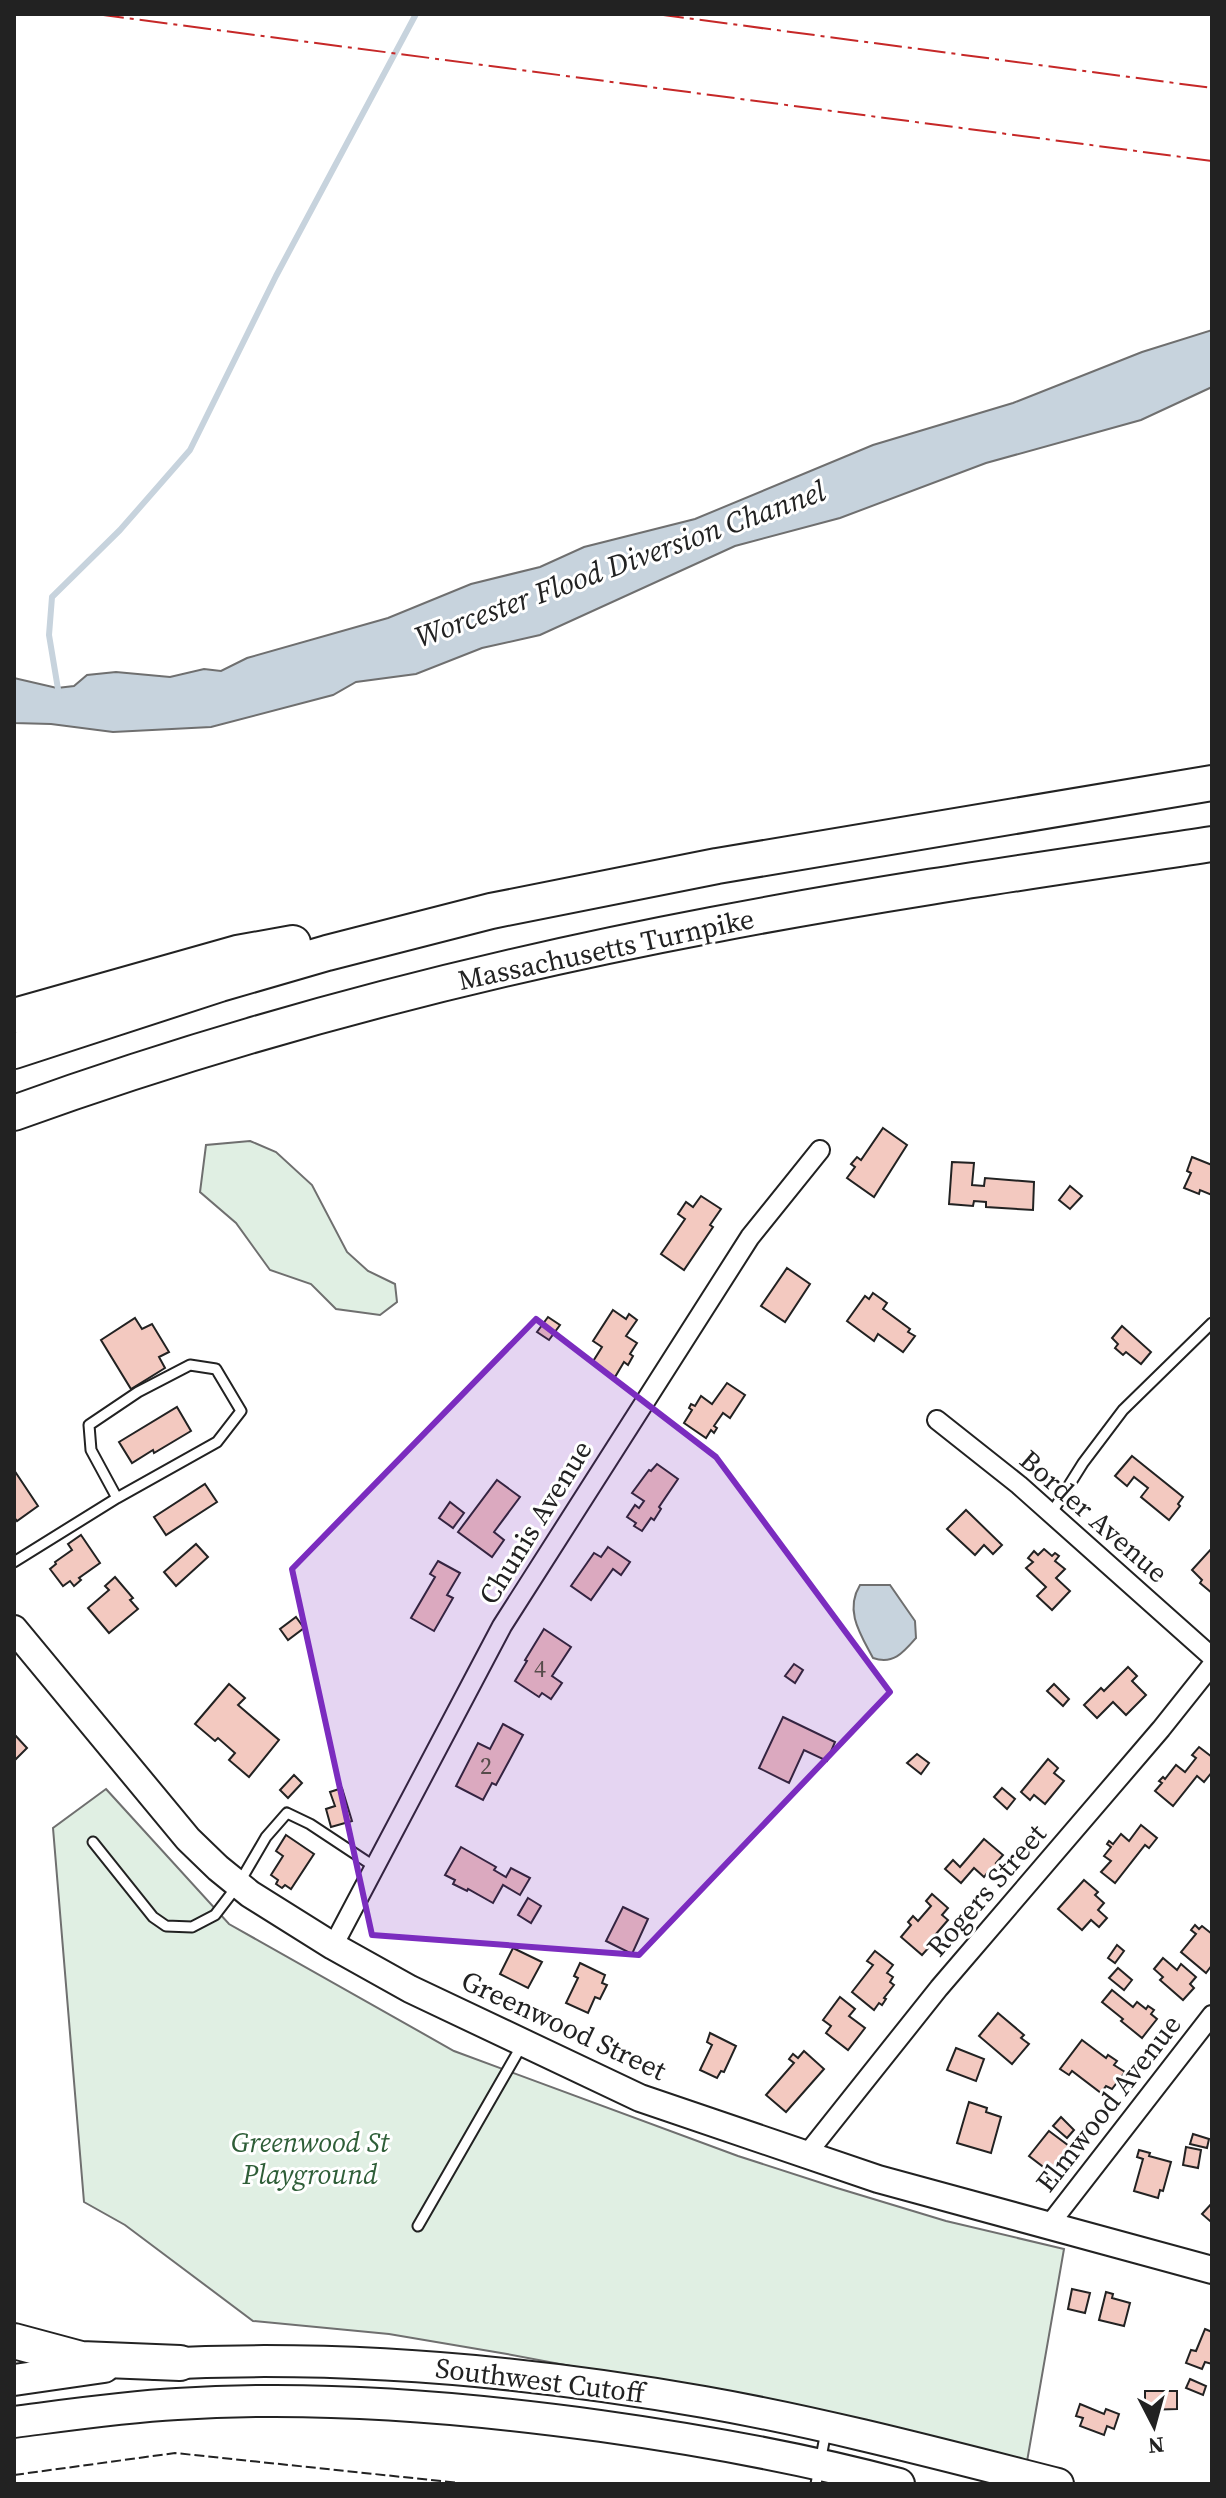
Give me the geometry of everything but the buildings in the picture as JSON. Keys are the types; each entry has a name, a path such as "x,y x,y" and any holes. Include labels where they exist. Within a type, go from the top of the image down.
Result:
{"highway":[{"name":"Massachusetts Turnpike","path":"14,1051 220,984 491,911 717,866 1212,783"},
{"name":"Massachusetts Turnpike","path":"14,1113 181,1056 395,996 541,960 711,925 902,891 1212,844"},
{"path":"14,1016 237,953 376,927 491,911"},
{"path":"14,2341 81,2359 180,2363"}],"main road":[{"name":"Southwest Cutoff","path":"14,2380 106,2367 303,2360 466,2369 705,2402 1058,2484"},
{"name":"Southwest Cutoff","path":"14,2422 179,2403 383,2405 527,2417 637,2431 711,2443 817,2474 899,2484"}],"street":[{"name":"Chunis Avenue","path":"333,1946 502,1626 750,1237 820,1150"},
{"name":"Border Avenue","path":"937,1420 1019,1485 1212,1657"},
{"name":"Greenwood Street","path":"14,1629 188,1839 238,1885 333,1946 410,1989 640,2098 878,2179 1212,2270"},
{"name":"Rogers Street","path":"806,2155 939,1988 1212,1665"},
{"name":"Elmwood Avenue","path":"1049,2225 1212,2015"}],"lane":[{"path":"1051,1514 1083,1463 1123,1410 1212,1323"},
{"path":"14,1562 117,1498 217,1442 241,1411 216,1369 190,1365 138,1392 89,1425 91,1450 117,1498"},
{"path":"93,1842 153,1917 166,1926 192,1927 215,1915 238,1885 266,1837 287,1813 310,1824 375,1867"},
{"path":"418,2226 523,2043"},
{"path":"817,2474 827,2428"}],"highlighted area":[{"path":"536,1319 716,1457 890,1692 639,1955 372,1935 292,1569"}],"green space":[{"path":"250,1141 276,1152 312,1185 347,1252 368,1271 395,1284 397,1302 380,1315 336,1309 311,1284 270,1270 236,1223 200,1192 206,1145"},
{"name":"Greenwood St Playground","path":"106,1789 229,1924 454,2051 738,2156 946,2221 1064,2249 1025,2473 805,2410 389,2334 253,2321 125,2225 84,2202 53,1828"}],"water":[{"name":"Worcester Flood Diversion Channel","path":"1212,330 1212,387 1141,420 986,463 840,518 735,546 540,635 482,648 416,674 356,682 333,695 211,727 113,732 14,723 14,678 57,688 74,686 87,675 116,672 170,677 204,669 221,671 247,658 388,618 471,584 540,567 584,547 695,519 873,445 1013,403 1142,352"},
{"path":"860,1585 890,1585 915,1621 916,1638 892,1659 873,1658 856,1623 854,1604"}],"waterway":[{"path":"59,695 49,635 52,597 120,530 190,450 276,276 416,14"}],"fence":[{"path":"14,2475 175,2453 469,2484"}],"power":[{"path":"96,14 1212,161"},
{"path":"656,14 1212,88"}]}
